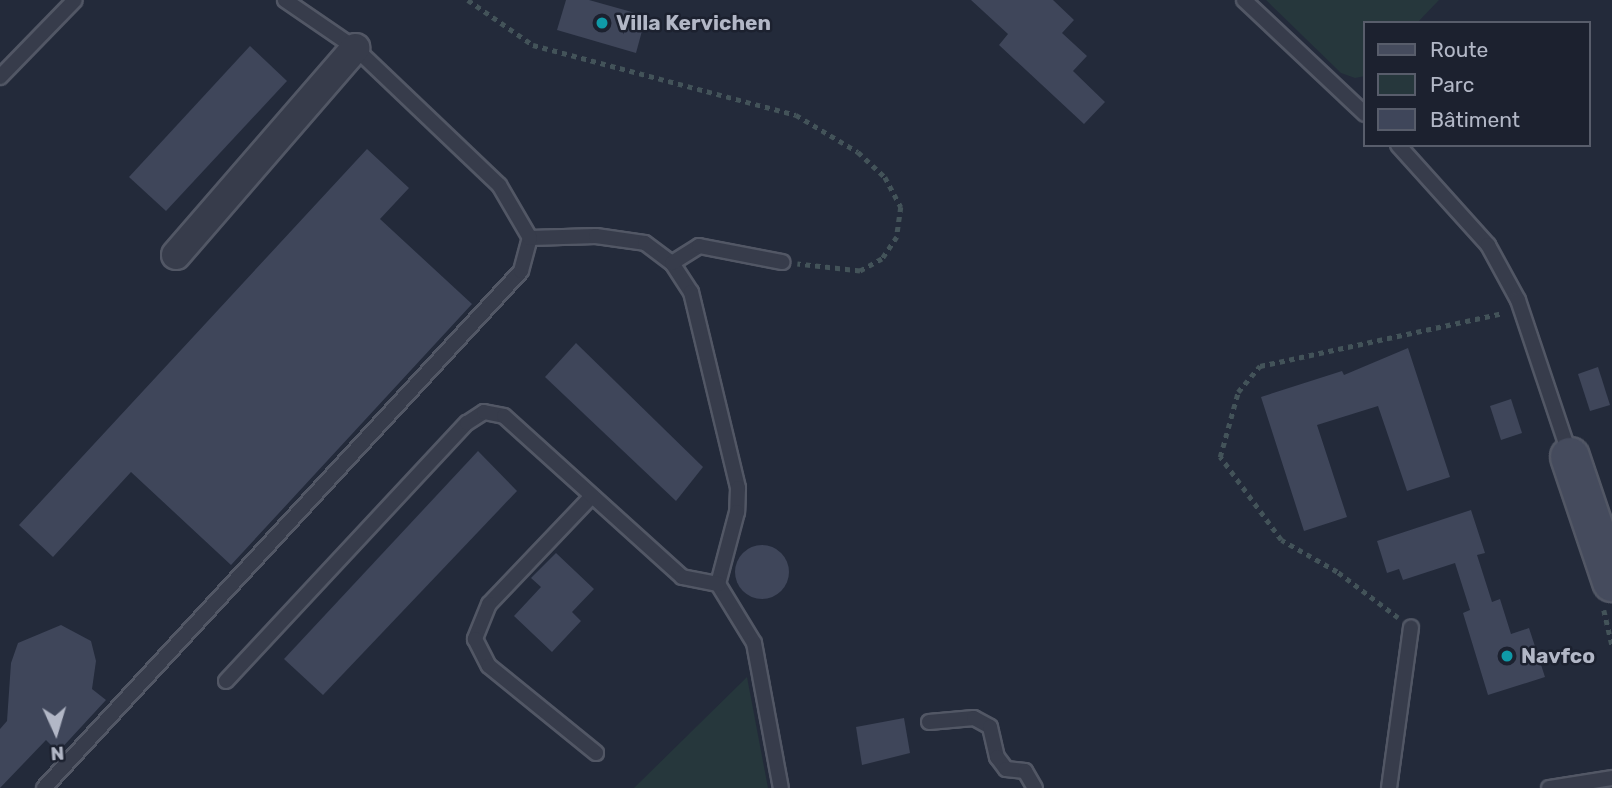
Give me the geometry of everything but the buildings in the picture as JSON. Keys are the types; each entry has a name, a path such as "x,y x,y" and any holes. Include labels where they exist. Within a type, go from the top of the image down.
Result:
{"street":[{"path":"176,255 355,48"},
{"path":"1570,457 1612,582"}],"lane":[{"path":"0,77 75,0"},
{"path":"44,788 521,271 530,238 499,185 355,48 285,0"},
{"path":"1244,0 1364,113"},
{"path":"1400,147 1488,245 1521,309 1570,457"},
{"path":"530,238 625,237 645,243 672,263 699,314 738,488 737,512 718,584 754,643 781,788"},
{"path":"672,263 699,246 782,262"},
{"path":"226,681 475,416 504,416 682,577 718,584"},
{"path":"592,496 489,604 475,639 489,666 596,753"},
{"path":"1389,788 1411,628"},
{"path":"929,722 974,718 990,727 997,757 1006,769 1026,771 1035,788"},
{"path":"1549,788 1588,785 1612,778"}],"path":[{"path":"468,0 533,45 796,115 858,152 885,177 901,207 897,237 882,259 860,271 782,262"},
{"path":"1411,628 1337,572 1281,540 1220,457 1238,392 1260,366 1521,309"}],"green space":[{"path":"1266,0 1439,0 1419,21 1364,21 1364,76 1355,78 1341,73"},
{"path":"747,677 768,788 634,788"}],"place":[{"name":"Villa Kervichen","path":"602,23"},
{"name":"Navfco","path":"1507,656"}]}
